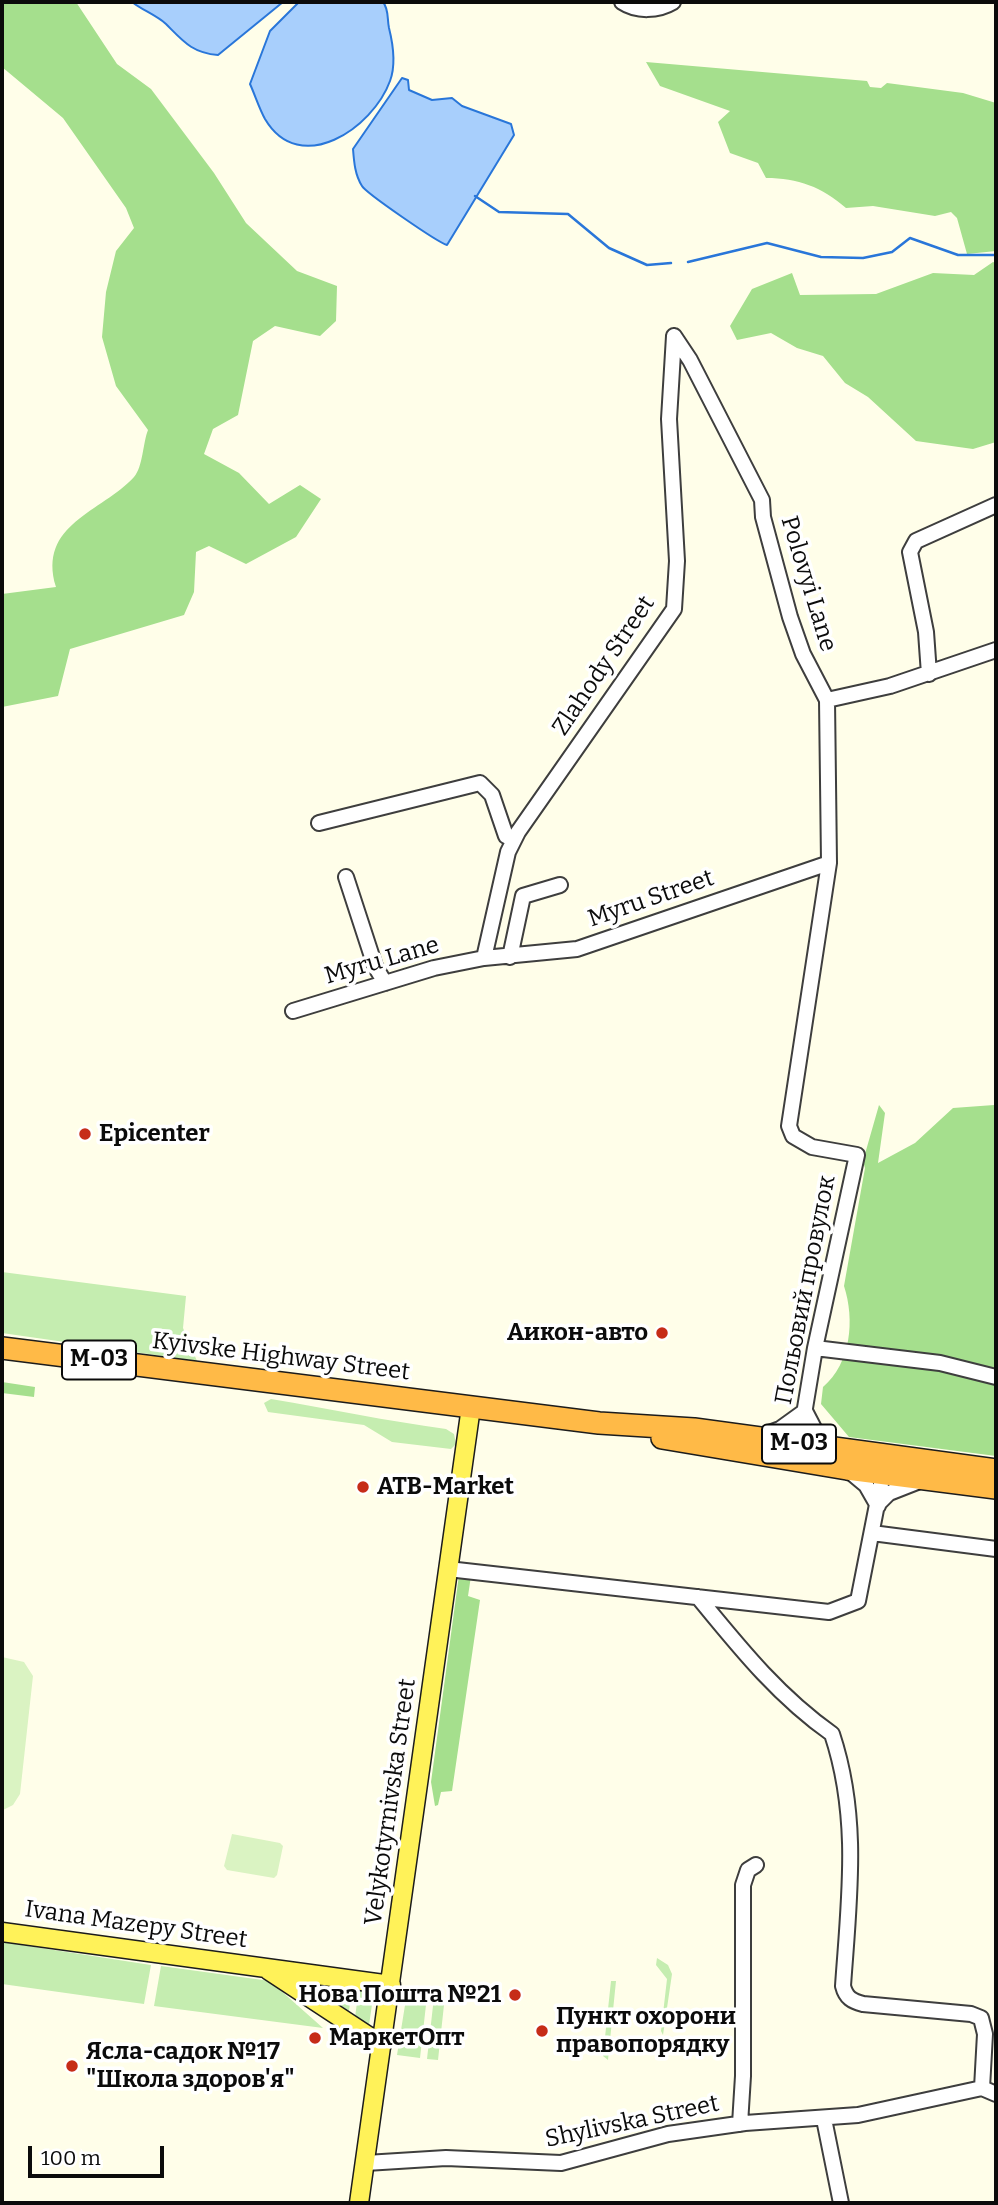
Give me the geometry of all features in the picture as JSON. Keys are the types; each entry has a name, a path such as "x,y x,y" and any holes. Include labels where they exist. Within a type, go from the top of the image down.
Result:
{"highway":[{"name":"Kyivske Highway Street","path":"2,1348 302,1386 324,1384 349,1376 394,1397 471,1407"},
{"name":"М-03","path":"471,1407 599,1423 692,1444 799,1444 828,1457 846,1469 996,1488"},
{"name":"М-03","path":"755,1446 828,1457 866,1453 996,1470"}],"main road":[{"name":"Velykotyrnivska Street","path":"359,2203 471,1407"},
{"name":"Ivana Mazepy Street","path":"2,1932 391,1985"},
{"name":"Ivana Mazepy Street","path":"263,1967 383,2045"}],"street":[{"path":"622,2 650,9 663,8 673,2"},
{"name":"Polovyi Lane","path":"674,336 690,360 762,500 790,617 823,696 829,863"},
{"name":"Zlahody Street","path":"484,958 508,852 514,840 674,609 677,561 669,419 674,336"},
{"path":"929,674 926,632 910,552 916,541 996,505"},
{"path":"823,696 929,674 996,650"},
{"path":"319,823 480,783 492,795 506,836 514,840"},
{"name":"Myru Street","path":"484,958 577,949 829,863"},
{"name":"Польовий провулок","path":"799,1444 815,1348 857,1155 812,1147 793,1136 789,1126 829,863"},
{"path":"346,877 375,966 385,983"},
{"path":"510,957 523,896 560,885"},
{"name":"Myru Lane","path":"293,1011 434,968 484,958"},
{"path":"815,1348 940,1363 996,1377"},
{"path":"755,1446 805,1411 828,1457"},
{"path":"866,1453 876,1462 883,1474"},
{"path":"448,1569 830,1612 844,1609 858,1601 883,1474 890,1466 904,1459"},
{"path":"846,1469 866,1485 878,1506"},
{"path":"878,1506 889,1493 900,1487 930,1480"},
{"path":"872,1534 996,1549"},
{"path":"698,1597 775,1688 832,1734 845,1777 851,1833 843,1986 845,1994 852,2001 863,2004 971,2014 981,2018 985,2034 982,2088 996,2094"},
{"path":"740,2124 743,1885 748,1870 756,1865"},
{"name":"Shylivska Street","path":"366,2163 457,2158 561,2163 668,2134 740,2124 824,2119 918,2104 982,2088"},
{"path":"824,2119 841,2203"}],"green space":[{"path":"2,2 76,2 117,64 151,89 214,173 246,223 297,271 337,286 336,321 320,336 275,326 253,341 238,415 213,429 204,454 239,473 269,504 300,485 321,499 296,537 246,564 209,546 196,552 194,592 184,615 70,649 58,696 2,707 2,594 56,587 53,566 56,548 64,534 134,477 148,430 116,386 102,337 106,292 116,251 134,228 126,208 63,118 2,67"},
{"path":"646,62 867,81 870,87 881,88 887,83 963,93 996,103 996,251 967,254 957,218 951,212 935,216 873,206 846,208 828,194 809,185 766,178 758,163 730,153 718,122 730,111 660,86"},
{"path":"993,262 996,263 996,442 973,449 916,441 868,397 845,383 823,356 797,348 771,333 737,340 730,326 752,289 792,273 800,295 876,294 933,273 974,275"},
{"path":"996,1100 996,1456 849,1437 821,1404 823,1387 840,1366 848,1340 849,1313 844,1286 865,1168 863,1161 879,1105 885,1113 878,1163 915,1143 953,1108 994,1105"},
{"path":"2,1272 186,1296 183,1328 197,1361 2,1333"},
{"path":"2,1382 35,1387 34,1397 2,1393"},
{"path":"271,1399 446,1429 454,1434 456,1444 451,1449 392,1442 364,1425 268,1412 264,1403"},
{"path":"459,1575 471,1576 468,1596 480,1600 452,1791 441,1792 438,1805 435,1806 431,1782"},
{"path":"2,1657 24,1662 33,1676 20,1794 13,1805 3,1810"},
{"path":"232,1834 280,1843 283,1846 277,1875 274,1878 227,1870 224,1866"},
{"path":"2,1942 151,1965 144,2004 2,1984"},
{"path":"657,1958 668,1965 672,1974 663,2035 661,2031 667,1979 656,1965"},
{"path":"161,1966 270,1981 323,2028 154,2006"},
{"path":"611,1981 616,1981 608,2060 603,2056"},
{"path":"320,1984 352,1988 349,2011 318,1990"},
{"path":"359,1989 374,1991 369,2025 355,2017"},
{"path":"412,1995 427,1996 420,2058 397,2055 406,1999"},
{"path":"434,1997 440,1998 444,2005 438,2060 427,2059"}],"water":[{"path":"132,2 283,2 218,55 201,52 189,45 162,21"},
{"path":"299,2 383,2 393,48 390,81 381,99 352,129 334,140 315,145 297,145 280,136 265,119 250,84 270,31"},
{"path":"402,78 408,80 409,90 432,100 452,98 462,106 511,124 514,135 447,245 376,198 362,186 356,173 353,149"}],"waterway":[{"path":"475,196 499,212 568,214 609,248 647,265 671,263"},
{"path":"688,262 767,243 821,257 863,258 892,252 910,238 958,255 996,255"}],"place":[{"name":"Epicenter","path":"85,1134"},
{"name":"Аикон-авто","path":"662,1333"},
{"name":"ATB-Market","path":"363,1487"},
{"name":"Нова Пошта №21","path":"515,1995"},
{"name":"Пункт охорони правопорядку","path":"542,2031"},
{"name":"МаркетОпт","path":"315,2038"},
{"name":"Ясла-садок №17 \"Школа здоров'я\"","path":"72,2066"}]}
